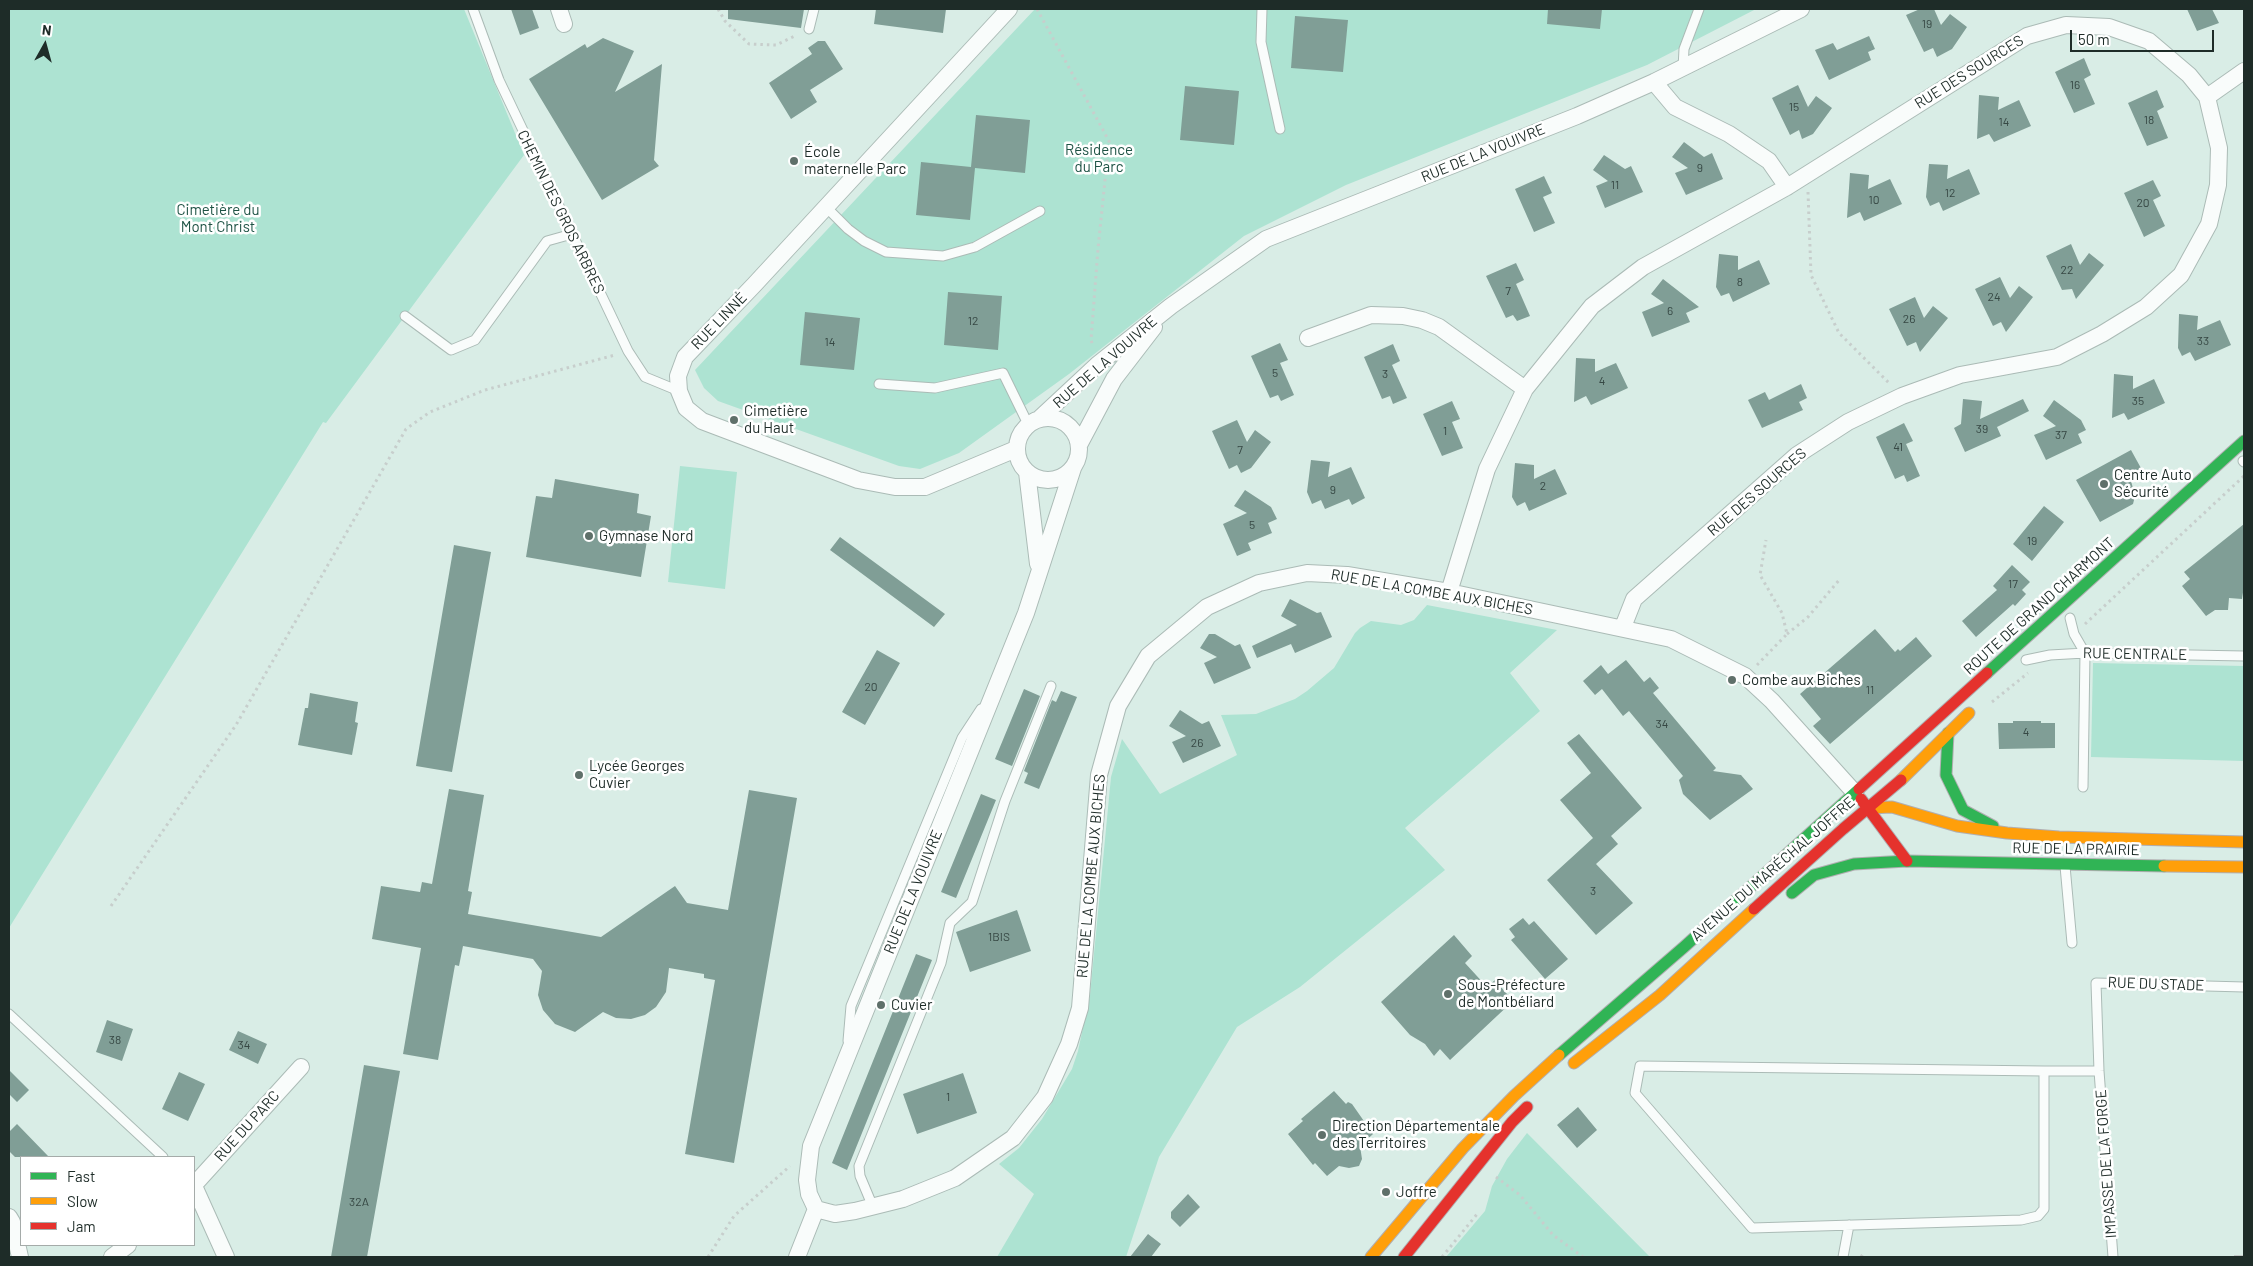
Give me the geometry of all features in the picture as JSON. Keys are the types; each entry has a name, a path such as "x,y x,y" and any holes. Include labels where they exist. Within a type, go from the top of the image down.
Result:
{"main road":[{"name":"ROUTE DE GRAND CHARMONT","path":"1855,793 2244,441"},
{"name":"ROUTE DE GRAND CHARMONT","path":"2022,663 2043,643"},
{"path":"1908,861 1869,808 1899,782 1948,733 1981,707"},
{"name":"RUE DE LA PRAIRIE","path":"1948,733 1946,775 1963,810 2007,833"},
{"name":"AVENUE DU MARÉCHAL JOFFRE","path":"1387,1238 1464,1148 1514,1096 1855,793 1869,808 1842,828 1660,995 1566,1071"},
{"name":"RUE DE LA PRAIRIE","path":"1869,808 1892,807 1957,826 2007,833 2059,837 2244,842"},
{"name":"RUE DE LA PRAIRIE","path":"1782,901 1814,875 1845,865 1908,861 2244,867"},
{"path":"1659,1011 1703,972"},
{"path":"1580,1058 1622,1040"},
{"path":"1402,1257 1512,1122 1538,1096"},
{"path":"1371,1257 1387,1238"}],"street":[{"name":"RUE LINNÉ","path":"679,390 678,376 685,357 826,207 993,15 1009,9"},
{"name":"RUE DE LA VOUIVRE","path":"1034,421 1097,365 1171,306 1266,239 1576,116 1654,82 1801,9"},
{"name":"RUE DES SOURCES","path":"1449,592 1487,469 1525,389 1592,306 1636,272 1788,187 2027,36 2066,25 2109,27 2149,41 2189,75 2207,97 2219,148 2218,185 2209,224 2181,275 2146,307 2102,334 2057,357 1960,375 1902,396 1848,422 1797,456 1634,599 1623,627"},
{"path":"2207,97 2244,71"},
{"path":"1654,82 1675,107 1729,134 1769,161 1788,187"},
{"name":"RUE DE LA VOUIVRE","path":"1079,444 1114,379 1171,306"},
{"path":"1308,338 1371,315 1403,316 1422,320 1438,327 1525,389"},
{"path":"679,390 686,408 702,421 858,480 895,487 925,487 1016,449"},
{"path":"1048,418 1065,422 1076,436 1079,444 1077,460 1073,468 1066,475 1056,479 1036,478 1027,472 1017,458 1016,449 1022,431 1034,421 1048,418"},
{"name":"RUE DE LA VOUIVRE","path":"816,1209 809,1194 807,1180 811,1146 993,693 1038,576 1073,468"},
{"name":"RUE DE LA VOUIVRE","path":"1027,472 1038,553 1038,576"},
{"name":"RUE DE LA COMBE AUX BICHES","path":"816,1209 835,1214 873,1207 903,1199 955,1178 1013,1138 1045,1097 1069,1044 1080,1008 1099,775 1118,706 1148,656 1208,607 1260,583 1307,573 1347,575 1449,592 1623,627 1671,639 1745,676 1772,701 1855,793"},
{"name":"RUE DU PARC","path":"195,1185 300,1067"},
{"path":"195,1188 226,1257"},
{"path":"797,1257 816,1209"},
{"path":"9,1217 12,1222 20,1257"},
{"name":"AVENUE DU MARÉCHAL JOFFRE","path":"1362,1257 1387,1238"},
{"path":"112,1257 127,1246"}],"lane":[{"name":"CHEMIN DES GROS ARBRES","path":"473,9 499,80 628,351 645,377 679,390"},
{"path":"809,29 814,9"},
{"path":"1262,9 1261,42 1280,129"},
{"path":"1683,68 1684,49 1698,9"},
{"path":"826,207 848,229 864,241 886,252 943,256 975,246 1040,210"},
{"path":"405,316 451,350 475,340 546,241 572,234"},
{"path":"879,384 935,388 1003,374 1034,421"},
{"path":"2071,618 2074,634 2085,653 2083,787"},
{"name":"RUE CENTRALE","path":"2022,663 2050,655 2085,653 2244,656"},
{"path":"873,1207 860,1176 859,1166 941,963 950,923 972,902 1005,801 1051,686"},
{"path":"2066,864 2072,943"},
{"name":"RUE DU STADE","path":"2099,1071 2096,982 2244,987"},
{"path":"9,1014 162,1156"},
{"path":"2044,1070 2044,1208 2038,1216 2021,1220 1752,1228 1635,1093 1640,1066 2044,1070 2099,1071"},
{"name":"IMPASSE DE LA FORGE","path":"2099,1071 2113,1257"},
{"path":"1843,1257 1849,1225"}],"path":[{"path":"718,9 725,21 749,44 776,45 809,29"},
{"path":"1038,9 1109,141 1091,340 1097,365"},
{"path":"1808,174 1812,275 1839,333 1902,396"},
{"path":"111,906 236,725 406,429 430,412 485,390 628,351"},
{"path":"2074,634 2242,466"},
{"path":"1766,540 1760,575 1782,613 1787,634"},
{"path":"1745,676 1787,634 1808,617 1840,579"},
{"path":"1981,707 2050,655"},
{"path":"708,1257 734,1216 791,1166"},
{"path":"1493,1174 1520,1195 1553,1235 1583,1257"},
{"path":"1442,1257 1478,1213"}],"green space":[{"name":"Cimetière du Mont Christ","path":"9,9 464,9 524,155 326,423 323,422 9,928"},
{"name":"Résidence du Parc","path":"1035,9 1756,9 1647,65 1346,185 1244,236 1069,374 959,453 920,469 899,466 718,401 704,388 695,370"},
{"path":"680,466 737,472 725,589 668,582"},
{"path":"1427,605 1557,630 1510,673 1540,711 1405,828 1445,870 1300,987 1237,1027 1159,1157 1126,1257 997,1257 1034,1194 999,1164 1019,1148 1042,1119 1072,1069 1078,1051 1090,995 1111,777 1122,739 1160,794 1237,755 1221,715 1256,714 1295,699 1334,668 1360,628 1371,621 1401,625 1414,620"},
{"path":"2093,663 2244,666 2244,761 2091,757"},
{"path":"1527,1133 1650,1257 1446,1257 1485,1211 1492,1186 1507,1159"}],"building":[{"path":"511,9 532,9 539,28 520,35"},
{"path":"728,9 804,9 801,28 728,19"},
{"path":"876,9 946,9 943,33 874,24"},
{"path":"1548,9 1602,9 1600,29 1547,24"},
{"path":"1920,9 1934,9 1941,25 1950,14 1967,27 1952,49 1937,57 1933,48 1924,52 1906,15"},
{"path":"2187,9 2212,9 2219,23 2197,31"},
{"path":"1295,16 1348,20 1343,72 1291,68"},
{"path":"1869,36 1875,49 1868,52 1871,60 1829,80 1815,50 1833,43 1837,50"},
{"path":"603,38 634,51 615,92 662,64 654,160 659,166 602,200 529,79 585,44 587,48"},
{"path":"818,41 825,41 843,69 810,90 817,102 791,119 769,83 812,54 808,48"},
{"path":"2084,58 2091,75 2084,79 2095,104 2074,113 2055,72"},
{"path":"1798,85 1808,107 1816,96 1832,108 1813,134 1802,139 1799,130 1790,135 1772,98"},
{"path":"1185,86 1239,91 1234,145 1180,140"},
{"path":"2157,90 2164,107 2157,111 2168,138 2147,146 2128,103"},
{"path":"1979,95 1999,97 1998,110 2019,100 2031,126 1994,142 1989,134 1977,139"},
{"path":"976,115 1030,120 1025,173 975,168 970,220 916,215 921,162 971,167"},
{"path":"1684,142 1704,157 1712,153 1723,179 1686,195 1675,173 1688,168 1672,157"},
{"path":"1604,155 1625,169 1631,166 1643,192 1605,208 1596,186 1608,181 1593,170"},
{"path":"1929,164 1948,165 1947,179 1969,169 1980,194 1943,211 1939,202 1930,206 1926,197"},
{"path":"1850,173 1869,175 1868,189 1890,179 1902,204 1864,221 1860,212 1847,218"},
{"path":"1544,176 1552,193 1543,197 1555,223 1534,232 1515,189"},
{"path":"2153,180 2161,196 2153,200 2165,226 2144,237 2124,193"},
{"path":"2071,244 2080,265 2089,253 2104,265 2076,299 2072,289 2062,290 2046,256"},
{"path":"1719,254 1738,256 1738,270 1759,260 1770,284 1733,302 1729,293 1721,296 1716,287"},
{"path":"1516,263 1524,280 1516,284 1530,316 1517,321 1513,315 1506,318 1486,276"},
{"path":"2000,277 2010,298 2019,286 2033,297 2006,332 2001,322 1993,326 1975,289"},
{"path":"1663,279 1699,307 1686,313 1690,322 1652,337 1642,312 1664,303 1651,294"},
{"path":"948,292 1002,296 998,350 944,345"},
{"path":"1915,297 1924,318 1933,306 1948,318 1920,352 1916,342 1907,346 1889,309"},
{"path":"805,312 860,318 854,370 800,365"},
{"path":"2179,314 2198,316 2197,330 2220,320 2231,345 2195,361 2190,352 2182,356 2178,348"},
{"path":"1280,343 1288,360 1280,363 1294,395 1281,401 1278,395 1270,398 1251,356"},
{"path":"1393,344 1400,361 1392,365 1407,398 1393,404 1390,396 1382,399 1364,357"},
{"path":"1576,358 1595,359 1595,372 1616,363 1628,388 1591,405 1586,396 1574,402"},
{"path":"2114,374 2133,376 2133,389 2154,379 2165,403 2128,420 2124,413 2112,418"},
{"path":"1801,384 1807,398 1799,402 1803,410 1762,428 1748,400 1765,392 1769,400"},
{"path":"1963,399 1982,401 1980,419 2023,399 2029,411 1997,427 2001,436 1965,452 1954,428 1961,424"},
{"path":"2054,400 2081,420 2086,430 2078,434 2082,443 2046,460 2034,435 2056,426 2043,416"},
{"path":"1452,401 1460,419 1452,422 1463,448 1442,456 1423,414"},
{"path":"1237,420 1247,442 1255,430 1271,442 1251,468 1241,473 1237,465 1229,469 1212,431"},
{"path":"1904,423 1913,441 1906,444 1920,476 1907,482 1904,475 1895,479 1876,437"},
{"name":"Centre Auto Sécurité","path":"2131,450 2142,470 2130,477 2135,496 2133,504 2100,522 2076,480"},
{"path":"1311,460 1330,462 1328,477 1351,467 1365,498 1352,505 1349,499 1325,509 1321,500 1312,504 1307,492"},
{"path":"1515,463 1534,465 1534,479 1555,469 1567,494 1529,511 1525,502 1517,506 1512,497"},
{"name":"Gymnase Nord","path":"555,479 639,494 637,513 651,516 641,577 526,557 536,496 552,498"},
{"path":"1245,490 1271,507 1277,519 1268,523 1272,533 1248,543 1251,550 1237,556 1223,524 1247,513 1234,506"},
{"path":"2044,506 2064,522 2032,561 2013,544"},
{"path":"2244,524 2244,586 2242,599 2229,598 2228,610 2215,610 2206,616 2182,586 2190,579 2184,572"},
{"path":"840,537 945,614 934,627 830,550"},
{"path":"454,545 491,552 452,772 416,766"},
{"path":"2012,565 2030,582 2022,590 2026,594 2015,606 2013,604 1976,637 1962,621 1997,590 1993,586"},
{"path":"1290,599 1317,613 1321,612 1332,637 1295,653 1291,644 1257,658 1252,646 1297,625 1281,616"},
{"path":"1875,629 1895,652 1898,649 1900,651 1916,637 1932,656 1830,744 1813,726 1821,719 1800,694"},
{"path":"1209,634 1215,634 1235,646 1240,644 1251,668 1214,684 1204,663 1217,657 1200,648"},
{"path":"877,650 900,663 865,725 842,712"},
{"path":"1626,660 1644,682 1650,677 1659,688 1653,693 1716,768 1713,771 1741,775 1753,789 1710,820 1683,794 1679,780 1683,776 1629,711 1623,716 1602,689 1595,695 1583,681 1601,665 1608,674"},
{"path":"1024,689 1040,696 1012,766 995,759"},
{"path":"1061,691 1077,697 1039,789 1024,783 1028,773 1024,771 1052,700 1056,702"},
{"path":"310,693 358,702 355,722 358,723 352,755 298,745"},
{"path":"1180,710 1202,724 1209,721 1221,746 1183,763 1172,742 1186,736 1169,726"},
{"path":"2013,721 2055,723 2055,748 1999,749 1998,723 2013,723"},
{"path":"1579,734 1642,808 1611,836 1618,844 1596,864 1633,903 1596,935 1547,880 1593,838 1560,800 1591,773 1567,743"},
{"path":"449,789 484,795 468,891 472,892 468,914 601,937 675,886 687,903 728,910 749,790 797,798 734,1163 685,1154 715,980 704,978 704,974 669,968 666,992 656,1007 645,1015 631,1019 616,1018 603,1012 575,1032 555,1024 543,1010 538,995 542,971 533,959 463,946 459,966 455,965 438,1060 403,1054 421,948 372,939 381,886 420,892 422,882 432,884"},
{"path":"981,794 996,800 956,898 941,892"},
{"path":"1017,910 1031,951 970,972 956,932"},
{"path":"1523,918 1529,925 1534,921 1568,959 1545,979 1511,940 1515,937 1509,929"},
{"name":"Sous-Préfecture de Montbéliard","path":"1454,935 1472,956 1465,963 1487,987 1495,980 1513,1001 1450,1060 1440,1049 1434,1056 1425,1044 1410,1035 1381,1002"},
{"path":"916,954 932,960 847,1170 832,1163"},
{"path":"107,1020 133,1029 122,1061 96,1052"},
{"path":"238,1031 267,1044 258,1064 229,1050"},
{"path":"364,1065 400,1071 367,1257 331,1257"},
{"path":"9,1070 29,1090 17,1102 9,1094"},
{"path":"179,1072 205,1084 188,1121 162,1109"},
{"path":"963,1073 977,1113 917,1134 903,1094"},
{"path":"1334,1091 1346,1104 1348,1102 1352,1104 1373,1134 1360,1146 1362,1159 1359,1166 1349,1168 1339,1166 1327,1176 1315,1163 1313,1165 1288,1134 1303,1121 1301,1119"},
{"path":"1578,1107 1597,1130 1577,1148 1557,1125"},
{"path":"17,1124 48,1156 15,1157 9,1151 9,1132"},
{"path":"1188,1194 1200,1207 1180,1227 1171,1218 1171,1212"},
{"path":"1148,1234 1161,1244 1151,1257 1130,1257"}],"railway":[{"path":"2234,1257 2244,1257"}],"traffic: fast":[{"path":"1987,673 2244,441"},
{"path":"1948,733 1946,775 1963,810 1993,826"},
{"path":"1559,1055 1684,947 1859,789"},
{"path":"1792,893 1814,875 1854,864 1907,861 2164,866"}],"traffic: slow":[{"path":"1901,780 1969,713"},
{"path":"1869,808 1892,807 1957,826 2007,833 2059,837 2244,842"},
{"path":"2164,866 2244,867"},
{"path":"1574,1063 1660,995 1754,909"},
{"path":"1371,1257 1463,1148 1514,1096 1559,1055"}],"traffic: jam":[{"path":"1859,789 1987,673"},
{"path":"1754,909 1901,780"},
{"path":"1861,799 1907,861"},
{"path":"1404,1257 1512,1122 1527,1107"}],"place":[{"name":"École maternelle Parc","path":"794,161"},
{"name":"Cimetière du Haut","path":"734,420"},
{"name":"Centre Auto Sécurité","path":"2104,484"},
{"name":"Gymnase Nord","path":"589,536"},
{"name":"Combe aux Biches","path":"1732,680"},
{"name":"Lycée Georges Cuvier","path":"579,775"},
{"name":"Sous-Préfecture de Montbéliard","path":"1448,994"},
{"name":"Cuvier","path":"881,1005"},
{"name":"Direction Départementale des Territoires","path":"1322,1135"},
{"name":"Joffre","path":"1386,1192"}]}
